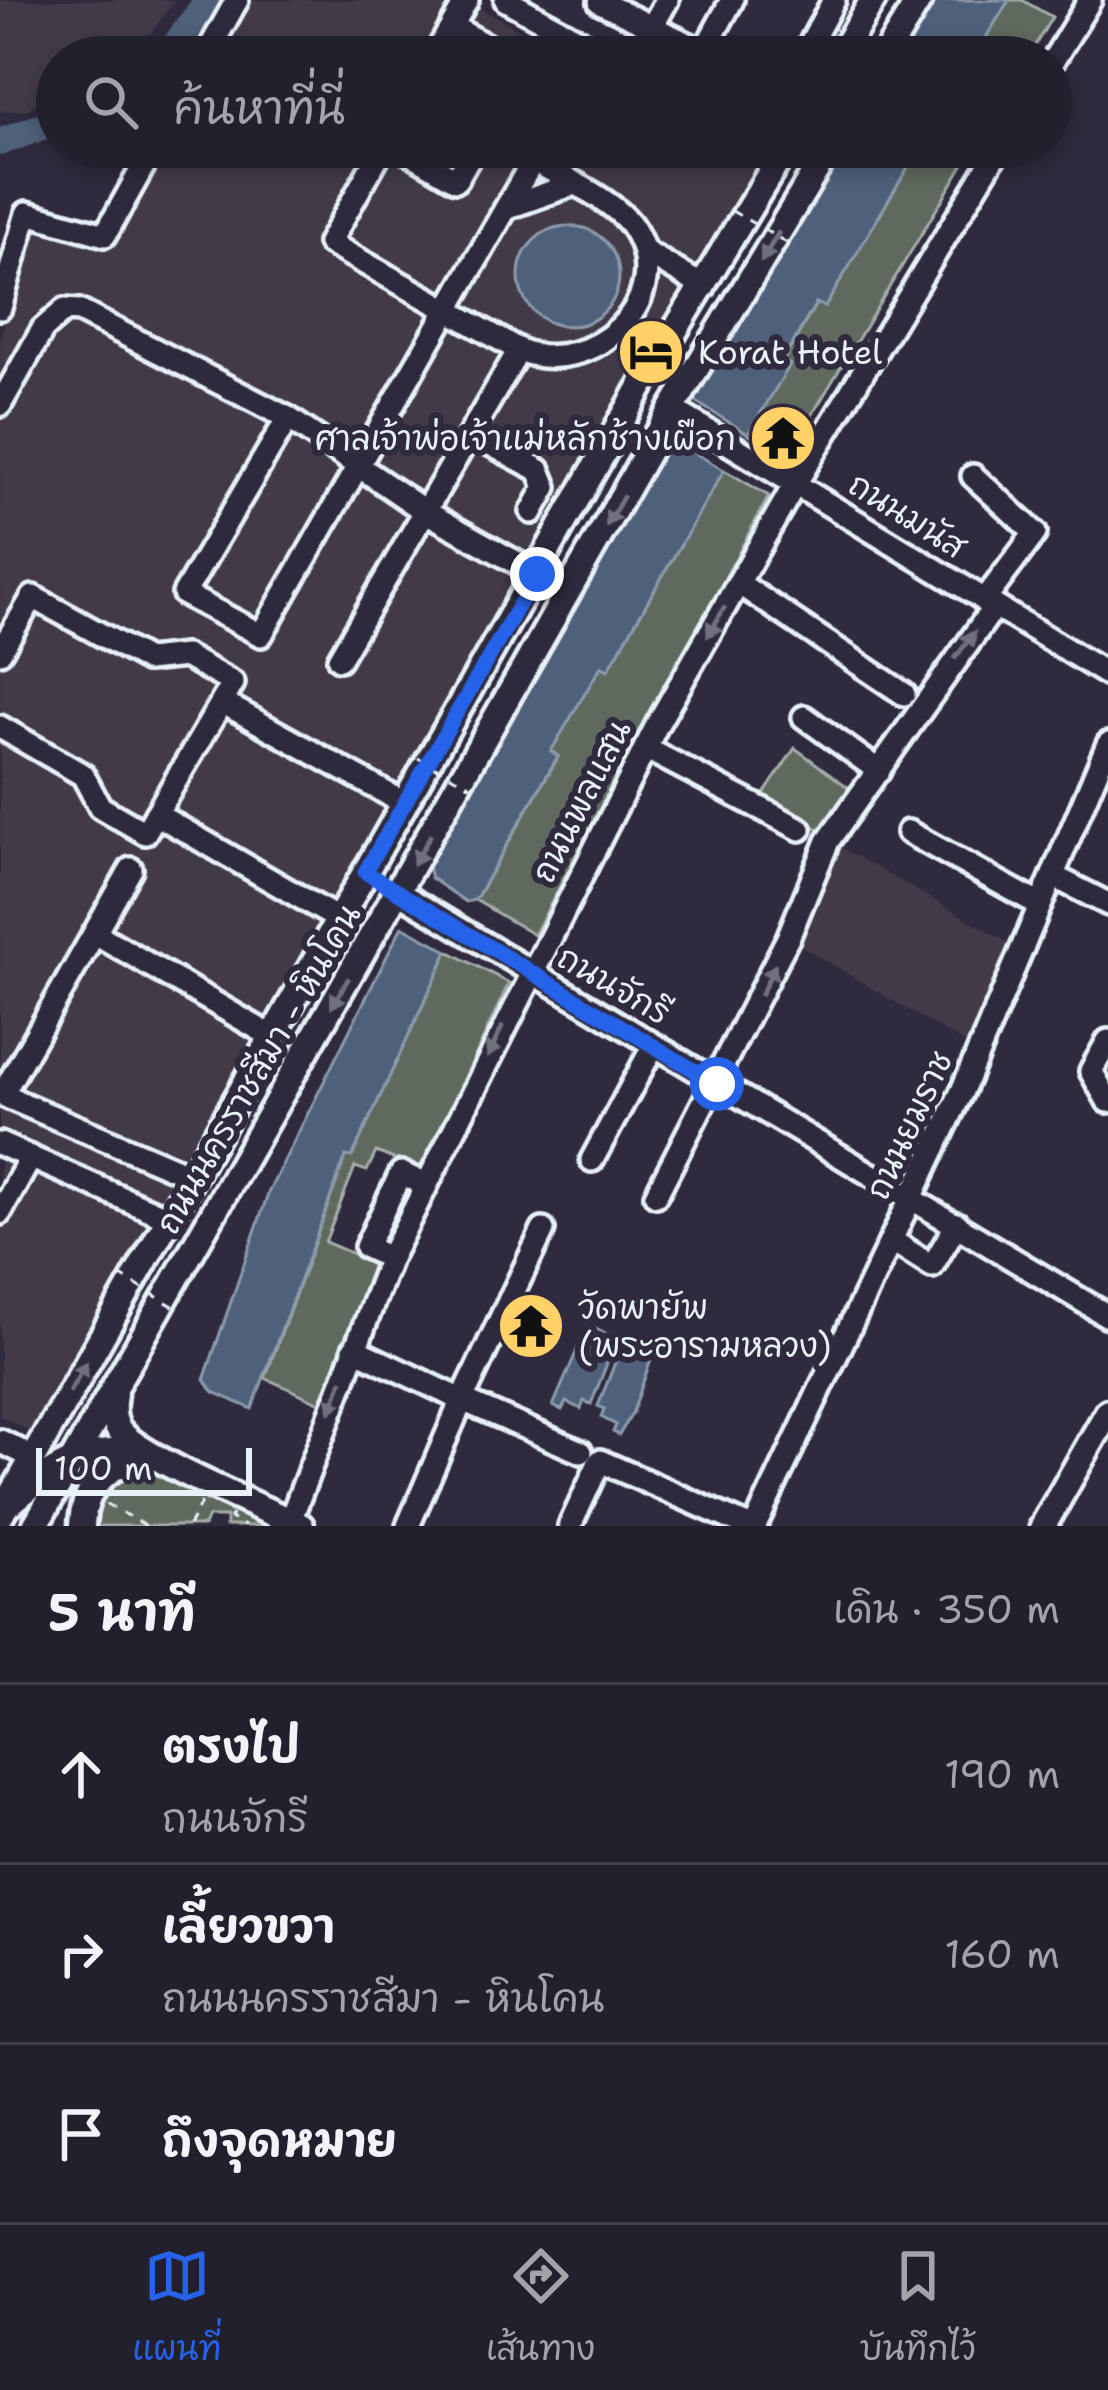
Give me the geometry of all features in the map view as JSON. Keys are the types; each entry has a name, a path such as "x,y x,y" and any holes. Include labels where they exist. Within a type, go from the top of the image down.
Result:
{"main road":[{"path":"897,36 919,0"},
{"path":"850,36 868,2"},
{"name":"ถนนนครราชสีมา - หินโคน","path":"2,1513 41,1463 53,1420 770,168"},
{"name":"ถนนนครราชสีมา - หินโคน","path":"33,1526 51,1514 79,1450 116,1385 673,409 817,168"},
{"path":"640,390 673,409"},
{"path":"365,872 398,892"},
{"path":"116,1385 116,1427 179,1469"},
{"path":"1043,1526 1108,1412"},
{"path":"53,1420 79,1450"},
{"path":"51,1514 41,1463 79,1450 127,1451 179,1469 295,1523"},
{"path":"82,1526 90,1494 113,1466 130,1461 179,1469"},
{"path":"2,1513 33,1526"}],"street":[{"path":"216,36 236,0"},
{"path":"446,36 466,0"},
{"path":"506,0 571,36"},
{"path":"648,36 667,0"},
{"path":"717,36 731,0"},
{"path":"815,36 835,0"},
{"path":"1069,36 1092,0 1108,8"},
{"path":"600,2 672,36"},
{"path":"452,26 469,36"},
{"path":"0,308 9,238 27,213 105,236 142,168"},
{"path":"371,168 328,243 540,359 560,358 607,340 627,321 640,297 644,251"},
{"path":"436,168 456,180 463,168"},
{"path":"288,418 184,594 261,635 529,168"},
{"path":"552,168 571,185 616,209 644,251 704,287"},
{"name":"ถนนพลแสน","path":"295,1523 390,1258 529,974 645,748 738,583 987,168"},
{"path":"505,208 571,185"},
{"path":"0,405 43,329 65,310 79,311 288,418 360,462 427,512 537,574"},
{"path":"340,659 519,350"},
{"name":"ถนนมนัส","path":"673,409 1108,675"},
{"path":"471,434 539,470 546,487 532,512"},
{"path":"656,1195 788,938 828,841 1035,533 973,476"},
{"path":"738,583 904,694"},
{"path":"0,652 33,596 148,660 185,656 233,683 146,833 100,807 83,775 0,727"},
{"path":"222,702 404,803"},
{"path":"804,717 879,771"},
{"name":"ถนนยมราช","path":"751,1526 914,1198 1108,744"},
{"path":"645,748 800,829"},
{"path":"156,814 338,919"},
{"path":"908,832 1040,905"},
{"path":"131,869 1,1095 191,1176"},
{"path":"1053,876 1108,904"},
{"name":"ถนนจักรี","path":"398,892 1108,1316"},
{"path":"95,933 271,1036"},
{"path":"1108,1041 1090,1071 1108,1101"},
{"path":"592,1160 653,1047"},
{"path":"0,1144 168,1218"},
{"path":"0,1213 31,1157"},
{"path":"891,1240 932,1266 957,1223"},
{"path":"408,1526 543,1230"},
{"path":"354,1349 581,1452"},
{"path":"0,1441 41,1463"},
{"path":"570,1526 600,1461 751,1526"}],"path":[{"path":"732,211 787,243"},
{"path":"418,758 472,788"},
{"path":"119,1275 180,1310"},
{"path":"189,1526 206,1494 212,1496"},
{"path":"93,1497 147,1526"}],"shaded area":[{"path":"0,0 175,0 149,36 36,36 36,104 26,110 0,111"},
{"path":"249,0 465,0 530,36 228,36"},
{"path":"153,168 756,168 31,1432 0,1416 0,338 34,224 110,245"},
{"path":"833,843 1011,944 969,1046 793,941"}],"green space":[{"path":"1009,0 1022,0 1052,17 1041,36 987,36"},
{"path":"907,168 961,168 786,458 748,434 789,366 783,361 817,302 825,306"},
{"path":"724,470 769,496 534,935 475,900 558,757 550,752 601,666 608,669"},
{"path":"795,748 856,793 826,834 764,794"},
{"path":"448,951 509,983 422,1170 376,1152 367,1171 355,1167 325,1242 379,1265 325,1405 265,1378 346,1155 352,1156"},
{"path":"151,1469 273,1526 226,1526 226,1517 208,1517 204,1526 85,1526 107,1479"}],"water":[{"path":"936,0 1009,0 987,36 914,36"},
{"path":"833,168 908,168 825,307 816,303 783,360 790,365 748,434 696,402 697,393"},
{"path":"569,226 588,230 604,241 615,257 619,276 615,295 604,311 588,322 569,326 550,322 534,311 523,295 519,276 523,257 534,241 550,230"},
{"path":"674,441 724,470 608,670 601,666 551,751 558,756 475,900 466,902 431,878 428,867 668,443"},
{"path":"402,926 448,951 352,1157 346,1156 252,1409 214,1392 204,1380 269,1191"},
{"path":"588,1325 617,1338 591,1404 584,1401 581,1409 566,1402 562,1410 553,1406"},
{"path":"624,1340 653,1353 633,1412 619,1435 613,1432 616,1425 601,1417 604,1409 598,1406"}],"waterway":[{"path":"182,36 208,0"},
{"path":"0,142 36,129"}],"place":[{"name":"Korat Hotel","path":"651,352"},
{"name":"ศาลเจ้าพ่อเจ้าแม่หลักช้างเผือก","path":"783,438"},
{"name":"วัดพายัพ (พระอารามหลวง)","path":"531,1326"}],"route":[{"path":"537,574 365,872 717,1084"}]}
